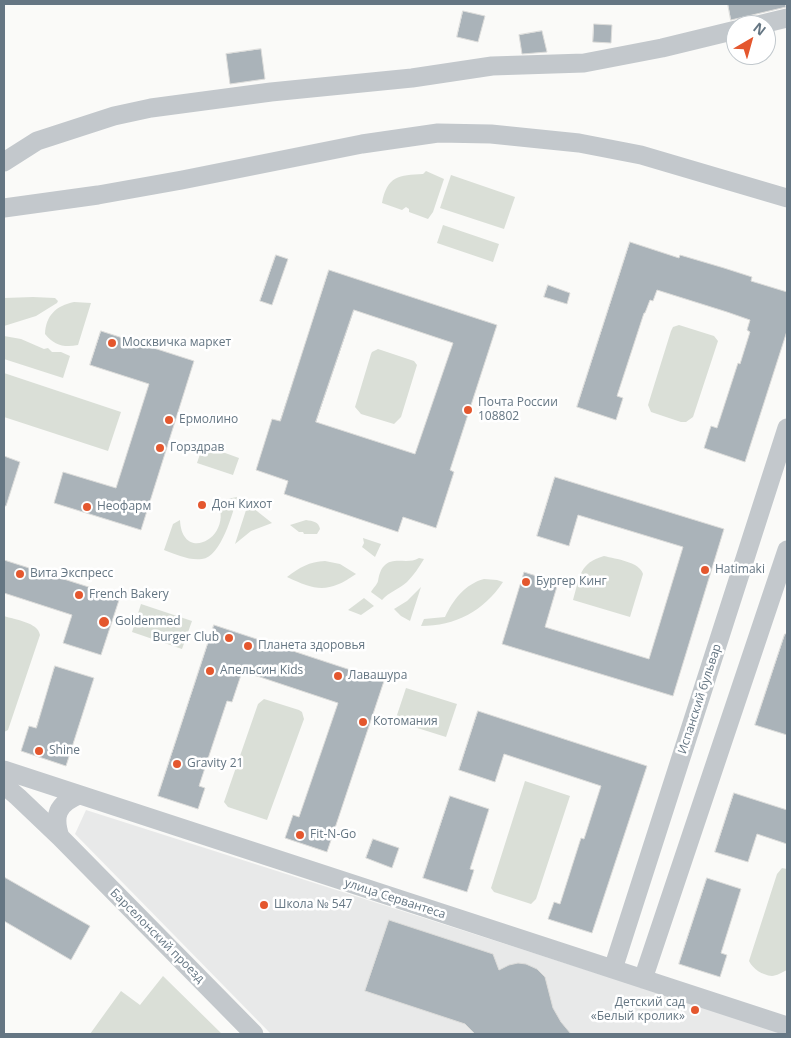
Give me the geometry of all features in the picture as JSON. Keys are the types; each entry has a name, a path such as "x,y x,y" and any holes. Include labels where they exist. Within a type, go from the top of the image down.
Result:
{"street":[{"path":"4,162 37,141 114,116 151,108 271,92 412,78 492,66 584,64 726,32"},
{"path":"4,208 98,195 353,146 438,133 491,134 579,143 641,155 787,198"},
{"name":"Испанский бульвар","path":"613,969 787,428"},
{"path":"643,979 787,550"},
{"name":"улица Сервантеса","path":"4,770 787,1026"},
{"name":"Барселонский проезд","path":"4,785 60,837 254,1034"},
{"path":"60,837 56,825 61,807 69,799 79,795"}],"shaded area":[{"path":"426,171 444,179 433,212 428,219 409,212 409,209 406,207 402,210 382,203 387,187 395,179 401,176 423,174"},
{"path":"451,175 515,197 504,229 440,208"},
{"path":"443,225 499,244 493,262 437,243"},
{"path":"4,298 55,298 58,301 36,316 4,326"},
{"path":"74,302 91,303 78,345 60,345 52,341 45,334 47,322 57,309"},
{"path":"679,325 714,336 718,341 693,417 686,422 651,412 648,405 671,331 673,327"},
{"path":"4,336 21,339 44,349 48,348 52,352 61,352 70,356 63,378 4,359"},
{"path":"378,349 414,361 417,365 401,417 394,424 361,414 355,407 371,354"},
{"path":"4,373 121,412 108,451 4,417"},
{"path":"203,445 239,458 233,475 197,463"},
{"path":"237,497 225,533 215,551 209,556 202,559 193,559 164,550 173,524 180,520 183,534 189,541 197,543 206,541 214,535 219,525 221,514 217,501"},
{"path":"248,504 272,523 251,531 235,544"},
{"path":"306,520 317,523 320,529 317,534 304,534 290,525"},
{"path":"363,538 381,544 375,557 362,547 364,543"},
{"path":"604,556 633,564 643,574 630,617 573,600 579,578 585,567"},
{"path":"419,558 424,559 410,579 382,600 371,592 382,569 388,563 410,561"},
{"path":"325,561 340,564 356,574 338,584 322,588 306,585 287,577 305,566"},
{"path":"484,579 503,582 478,609 457,620 421,626 424,619 445,617 465,589"},
{"path":"421,587 410,621 394,609 407,601"},
{"path":"364,598 374,606 361,615 348,610"},
{"path":"141,604 192,621 182,649 132,632"},
{"path":"4,616 31,624 40,635 8,730 4,732"},
{"path":"406,688 457,704 446,737 395,721"},
{"path":"264,699 299,710 302,712 304,719 267,820 228,807 224,802 258,704"},
{"path":"525,781 570,796 536,899 531,904 494,892 491,888"},
{"name":"Школа № 547","path":"86,810 787,1034 271,1034 75,834"},
{"path":"782,868 787,869 787,970 772,976 758,971 749,961 777,874"},
{"path":"163,976 222,1034 90,1034 121,991 140,1005"}],"building":[{"path":"728,4 785,4 786,7 752,15 730,15"},
{"path":"463,11 485,16 478,42 457,37"},
{"path":"594,24 612,25 611,43 593,42"},
{"path":"542,31 547,52 522,54 519,35"},
{"path":"261,49 265,79 230,84 226,54"},
{"path":"630,242 679,258 680,255 724,268 752,277 751,281 787,292 787,331 745,462 704,448 711,426 717,428 750,332 747,330 750,320 727,312 657,290 653,301 650,300 644,313 617,396 623,398 616,420 577,407"},
{"path":"276,255 288,259 272,305 260,301"},
{"path":"329,270 497,325 450,470 454,472 436,528 403,517 398,532 284,494 288,481 256,470 272,419 280,421","holes":["354,310 453,343 415,454 316,422"]},
{"path":"548,285 570,293 567,304 544,297"},
{"path":"101,331 194,361 141,530 54,503 63,472 116,488 149,384 90,365"},
{"path":"4,456 20,462 6,506 4,506"},
{"path":"555,477 724,529 673,696 502,644 524,572 558,583 545,627 649,659 683,547 578,515 569,546 537,536"},
{"path":"4,560 120,597 101,655 63,643 72,615 4,593"},
{"path":"214,625 384,681 327,852 285,838 293,815 299,817 338,703 257,676 242,672 232,702 227,701 199,786 205,788 198,809 158,796"},
{"path":"785,634 787,634 787,735 755,725"},
{"path":"55,666 94,678 66,766 21,751 29,726 36,728"},
{"path":"478,711 647,766 592,933 548,919 554,902 560,904 581,838 584,839 601,786 504,754 495,782 459,770"},
{"path":"734,793 787,810 787,844 757,834 748,862 715,852"},
{"path":"450,796 489,809 470,869 474,870 467,892 423,878"},
{"path":"373,839 399,848 392,868 366,858"},
{"path":"4,877 90,926 71,960 4,921"},
{"path":"707,878 741,889 721,953 727,955 720,977 679,964"},
{"path":"389,920 493,954 499,970 518,963 537,969 545,977 553,1008 571,1034 475,1034 465,1024 365,991"}],"place":[{"name":"Москвичка маркет","path":"112,343"},
{"name":"Почта России 108802","path":"468,410"},
{"name":"Ермолино","path":"169,420"},
{"name":"Горздрав","path":"160,448"},
{"name":"Дон Кихот","path":"202,505"},
{"name":"Неофарм","path":"87,507"},
{"name":"Hatimaki","path":"705,570"},
{"name":"Вита Экспресс","path":"20,574"},
{"name":"Бургер Кинг","path":"526,582"},
{"name":"French Bakery","path":"79,595"},
{"name":"Goldenmed","path":"104,622"},
{"name":"Burger Club","path":"229,638"},
{"name":"Планета здоровья","path":"248,646"},
{"name":"Апельсин Kids","path":"210,671"},
{"name":"Лавашура","path":"338,676"},
{"name":"Котомания","path":"363,722"},
{"name":"Shine","path":"39,751"},
{"name":"Gravity 21","path":"177,764"},
{"name":"Fit-N-Go","path":"300,835"},
{"name":"Школа № 547","path":"264,905"},
{"name":"Детский сад «Белый кролик»","path":"695,1010"}]}
